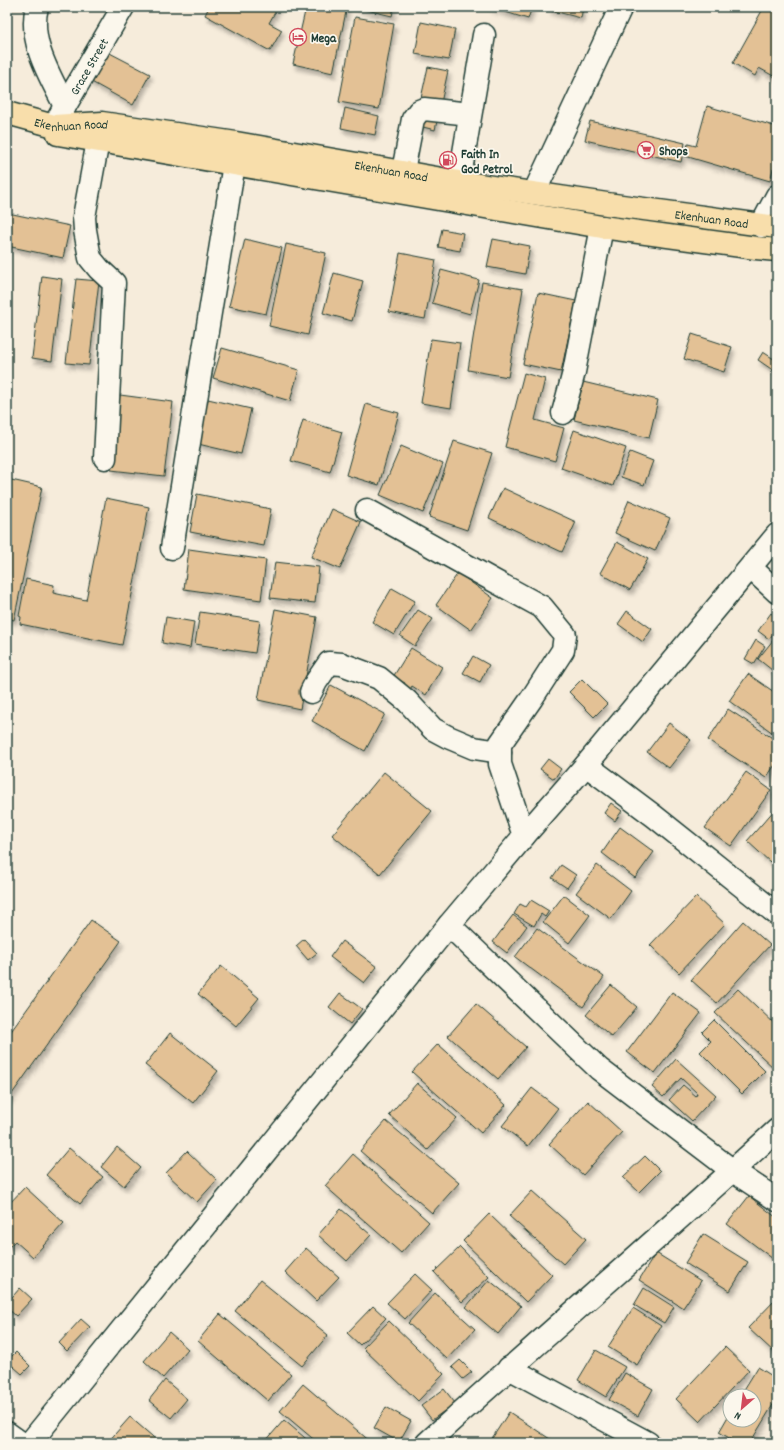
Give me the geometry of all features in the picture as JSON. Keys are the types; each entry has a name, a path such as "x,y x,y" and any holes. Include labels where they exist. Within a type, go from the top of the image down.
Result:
{"main road":[{"name":"Ekenhuan Road","path":"7,113 54,126 102,123 236,143 459,182 769,226"},
{"name":"Ekenhuan Road","path":"7,127 98,141 602,227 777,250"}],"street":[{"path":"37,7 34,18 38,46 65,106"},
{"name":"Grace Street","path":"54,126 123,7"},
{"path":"534,193 621,7"},
{"path":"459,182 484,35"},
{"path":"403,171 414,120 419,111 424,109 470,114"},
{"path":"98,141 84,217 90,258 114,283 105,458"},
{"path":"172,548 234,164"},
{"path":"769,226 777,196"},
{"path":"563,413 574,372 602,227"},
{"path":"367,510 542,607 565,635 563,650 500,744 500,764 524,836"},
{"path":"30,1443 449,926 524,836 586,766 777,535"},
{"path":"751,568 777,592"},
{"path":"311,692 329,663 342,664 379,678 407,701 433,729 474,748 500,752"},
{"path":"586,766 654,816 777,914"},
{"path":"449,926 599,1069 733,1171 777,1200"},
{"path":"427,1443 509,1368 733,1171 777,1130"},
{"path":"509,1368 648,1443"},
{"path":"7,1433 21,1443"}],"building":[{"path":"209,7 278,7 269,23 282,30 270,51 205,15"},
{"path":"306,7 347,7 333,73 293,64"},
{"path":"354,7 394,7 392,16"},
{"path":"489,7 532,7 528,19"},
{"path":"550,7 583,7 581,18 549,10"},
{"path":"764,7 777,7 777,78 759,68 755,76 733,63"},
{"path":"355,17 394,24 379,109 339,102"},
{"path":"421,22 455,29 449,60 415,54"},
{"path":"104,50 150,74 133,105 88,80"},
{"path":"428,67 448,71 435,130 415,125"},
{"path":"707,106 777,127 777,171 773,169 770,181 685,156 688,144 696,146"},
{"path":"345,108 379,116 375,135 341,128"},
{"path":"590,121 685,143 681,162 585,140"},
{"path":"8,213 70,226 63,258 7,246"},
{"path":"442,229 463,233 460,251 438,247"},
{"path":"245,239 282,248 266,314 229,306"},
{"path":"493,239 530,246 525,274 487,267"},
{"path":"286,244 326,253 308,335 269,326"},
{"path":"400,253 436,260 425,319 389,312"},
{"path":"441,270 479,280 470,314 432,303"},
{"path":"334,273 363,281 352,321 323,313"},
{"path":"42,276 62,279 52,361 32,358"},
{"path":"76,279 99,281 89,365 66,363"},
{"path":"482,282 523,289 508,377 468,370"},
{"path":"538,293 576,301 561,372 523,364"},
{"path":"692,334 732,347 724,372 684,359"},
{"path":"431,339 460,343 451,408 421,403"},
{"path":"222,348 299,370 290,401 213,378"},
{"path":"763,352 777,361 777,373 758,360"},
{"path":"524,373 545,379 535,420 564,428 555,461 505,447"},
{"path":"583,382 658,400 649,438 574,420"},
{"path":"120,395 173,402 164,476 111,470"},
{"path":"208,399 251,409 241,454 198,444"},
{"path":"366,404 399,413 379,485 346,475"},
{"path":"303,420 342,432 330,472 291,461"},
{"path":"574,430 626,448 613,486 561,468"},
{"path":"454,441 492,453 467,530 429,517"},
{"path":"401,446 443,464 423,513 380,495"},
{"path":"630,452 653,461 644,485 621,477"},
{"path":"7,479 42,487 14,620 7,618"},
{"path":"503,488 576,522 562,552 489,518"},
{"path":"197,494 271,509 264,546 190,532"},
{"path":"106,498 149,507 122,645 20,624 21,617 19,616 26,579 54,585 53,593 86,600"},
{"path":"629,500 670,518 655,551 615,533"},
{"path":"332,509 361,522 340,569 311,557"},
{"path":"617,542 648,559 630,590 600,573"},
{"path":"189,549 266,560 261,600 184,589"},
{"path":"275,562 319,567 315,603 270,598"},
{"path":"458,573 493,598 471,630 436,605"},
{"path":"392,588 415,601 394,635 372,622"},
{"path":"275,609 317,617 300,709 258,700"},
{"path":"418,610 433,619 415,646 400,636"},
{"path":"627,611 652,629 643,642 618,624"},
{"path":"200,612 260,621 255,653 195,644"},
{"path":"771,613 777,618 777,629 769,639 758,631"},
{"path":"166,617 194,622 190,648 162,643"},
{"path":"777,635 777,674 758,659"},
{"path":"756,640 765,646 754,664 745,659"},
{"path":"411,648 442,667 426,695 412,686 408,693 401,689 405,683 393,677"},
{"path":"473,656 489,665 480,682 463,673"},
{"path":"748,674 777,694 777,736 729,701"},
{"path":"582,679 607,704 594,717 569,692"},
{"path":"331,685 385,714 365,751 312,721"},
{"path":"728,709 777,741 777,762 766,778 708,740"},
{"path":"669,723 691,740 669,768 647,752"},
{"path":"548,759 561,769 554,779 540,769"},
{"path":"384,772 432,811 380,874 332,835"},
{"path":"746,772 771,790 731,846 705,828"},
{"path":"611,803 622,811 615,821 604,813"},
{"path":"777,807 777,855 770,862 747,841"},
{"path":"620,827 654,852 635,878 602,853"},
{"path":"561,865 576,875 567,888 552,878"},
{"path":"597,865 631,891 611,919 576,893"},
{"path":"564,895 590,915 569,943 543,922"},
{"path":"696,897 725,924 679,973 650,945"},
{"path":"531,900 549,911 545,917 541,914 534,926 514,914 520,904 526,907"},
{"path":"513,915 527,926 507,953 493,942"},
{"path":"91,920 121,941 7,1101 7,1037"},
{"path":"743,921 770,945 717,1003 691,980"},
{"path":"537,928 604,977 583,1007 515,957"},
{"path":"304,939 317,953 308,960 296,946"},
{"path":"342,941 377,967 364,983 330,957"},
{"path":"221,966 259,998 236,1026 198,994"},
{"path":"611,985 637,1007 612,1037 586,1015"},
{"path":"738,989 777,1026 777,1067 775,1069 715,1013"},
{"path":"672,992 701,1013 655,1073 627,1052"},
{"path":"340,993 362,1009 350,1024 329,1007"},
{"path":"476,1004 526,1047 498,1079 448,1036"},
{"path":"714,1020 765,1071 742,1094 700,1052 711,1041 702,1032"},
{"path":"170,1033 218,1071 193,1103 145,1065"},
{"path":"438,1044 506,1105 481,1133 412,1072"},
{"path":"676,1059 716,1095 692,1121 669,1100 683,1085 696,1096 697,1093 681,1078 663,1097 652,1087"},
{"path":"417,1083 457,1118 428,1150 389,1115"},
{"path":"532,1088 558,1108 528,1146 502,1126"},
{"path":"588,1101 622,1132 583,1175 549,1144"},
{"path":"386,1121 459,1183 432,1213 360,1151"},
{"path":"117,1147 140,1167 124,1186 101,1167"},
{"path":"69,1148 103,1177 80,1204 46,1175"},
{"path":"187,1151 217,1180 197,1202 166,1173"},
{"path":"353,1154 429,1222 401,1253 325,1186"},
{"path":"645,1156 660,1171 639,1192 623,1177"},
{"path":"25,1187 64,1223 33,1257 15,1241 9,1247 7,1245 7,1206"},
{"path":"532,1191 586,1239 563,1264 509,1216"},
{"path":"749,1196 777,1218 777,1262 727,1224"},
{"path":"341,1209 371,1235 347,1261 318,1235"},
{"path":"489,1214 552,1275 526,1302 463,1241"},
{"path":"703,1234 748,1262 730,1291 685,1263"},
{"path":"460,1247 489,1277 462,1302 434,1272"},
{"path":"306,1248 339,1277 316,1301 285,1272"},
{"path":"656,1253 701,1281 683,1308 639,1280"},
{"path":"415,1274 432,1290 405,1319 387,1303"},
{"path":"260,1280 328,1335 302,1366 235,1311"},
{"path":"489,1280 521,1306 498,1334 466,1307"},
{"path":"20,1288 32,1299 16,1316 7,1308 7,1303"},
{"path":"644,1288 674,1307 664,1323 634,1305"},
{"path":"435,1293 475,1329 447,1359 408,1323"},
{"path":"777,1298 777,1350 775,1353 748,1328"},
{"path":"373,1306 386,1318 360,1345 347,1333"},
{"path":"633,1308 661,1326 637,1365 608,1347"},
{"path":"220,1314 291,1374 268,1401 198,1341"},
{"path":"81,1319 90,1327 67,1351 59,1343"},
{"path":"389,1321 444,1374 418,1401 363,1348"},
{"path":"169,1332 188,1349 163,1378 144,1361"},
{"path":"725,1347 749,1370 732,1388 722,1388 722,1399 700,1422 676,1399"},
{"path":"596,1350 625,1367 606,1397 578,1380"},
{"path":"16,1352 30,1366 22,1374 7,1361"},
{"path":"460,1360 472,1372 463,1379 452,1367"},
{"path":"758,1367 777,1379 777,1405 774,1403 762,1423 762,1388 745,1388"},
{"path":"625,1373 653,1389 638,1416 609,1400"},
{"path":"165,1380 187,1399 171,1418 149,1400"},
{"path":"303,1384 372,1443 318,1443 280,1411"},
{"path":"444,1389 455,1403 432,1420 421,1406"},
{"path":"386,1407 411,1421 399,1442 374,1428"},
{"path":"509,1412 556,1443 489,1443"},
{"path":"130,1417 160,1443 107,1443"},
{"path":"284,1420 311,1443 264,1443"},
{"path":"722,1427 759,1428 750,1443 738,1443 719,1432"},
{"path":"777,1434 777,1443 771,1443"},
{"path":"70,1439 76,1443 67,1443"}],"place":[{"name":"Mega","path":"298,37"},
{"name":"Shops","path":"646,150"},
{"name":"Faith In God Petrol","path":"448,160"}]}
